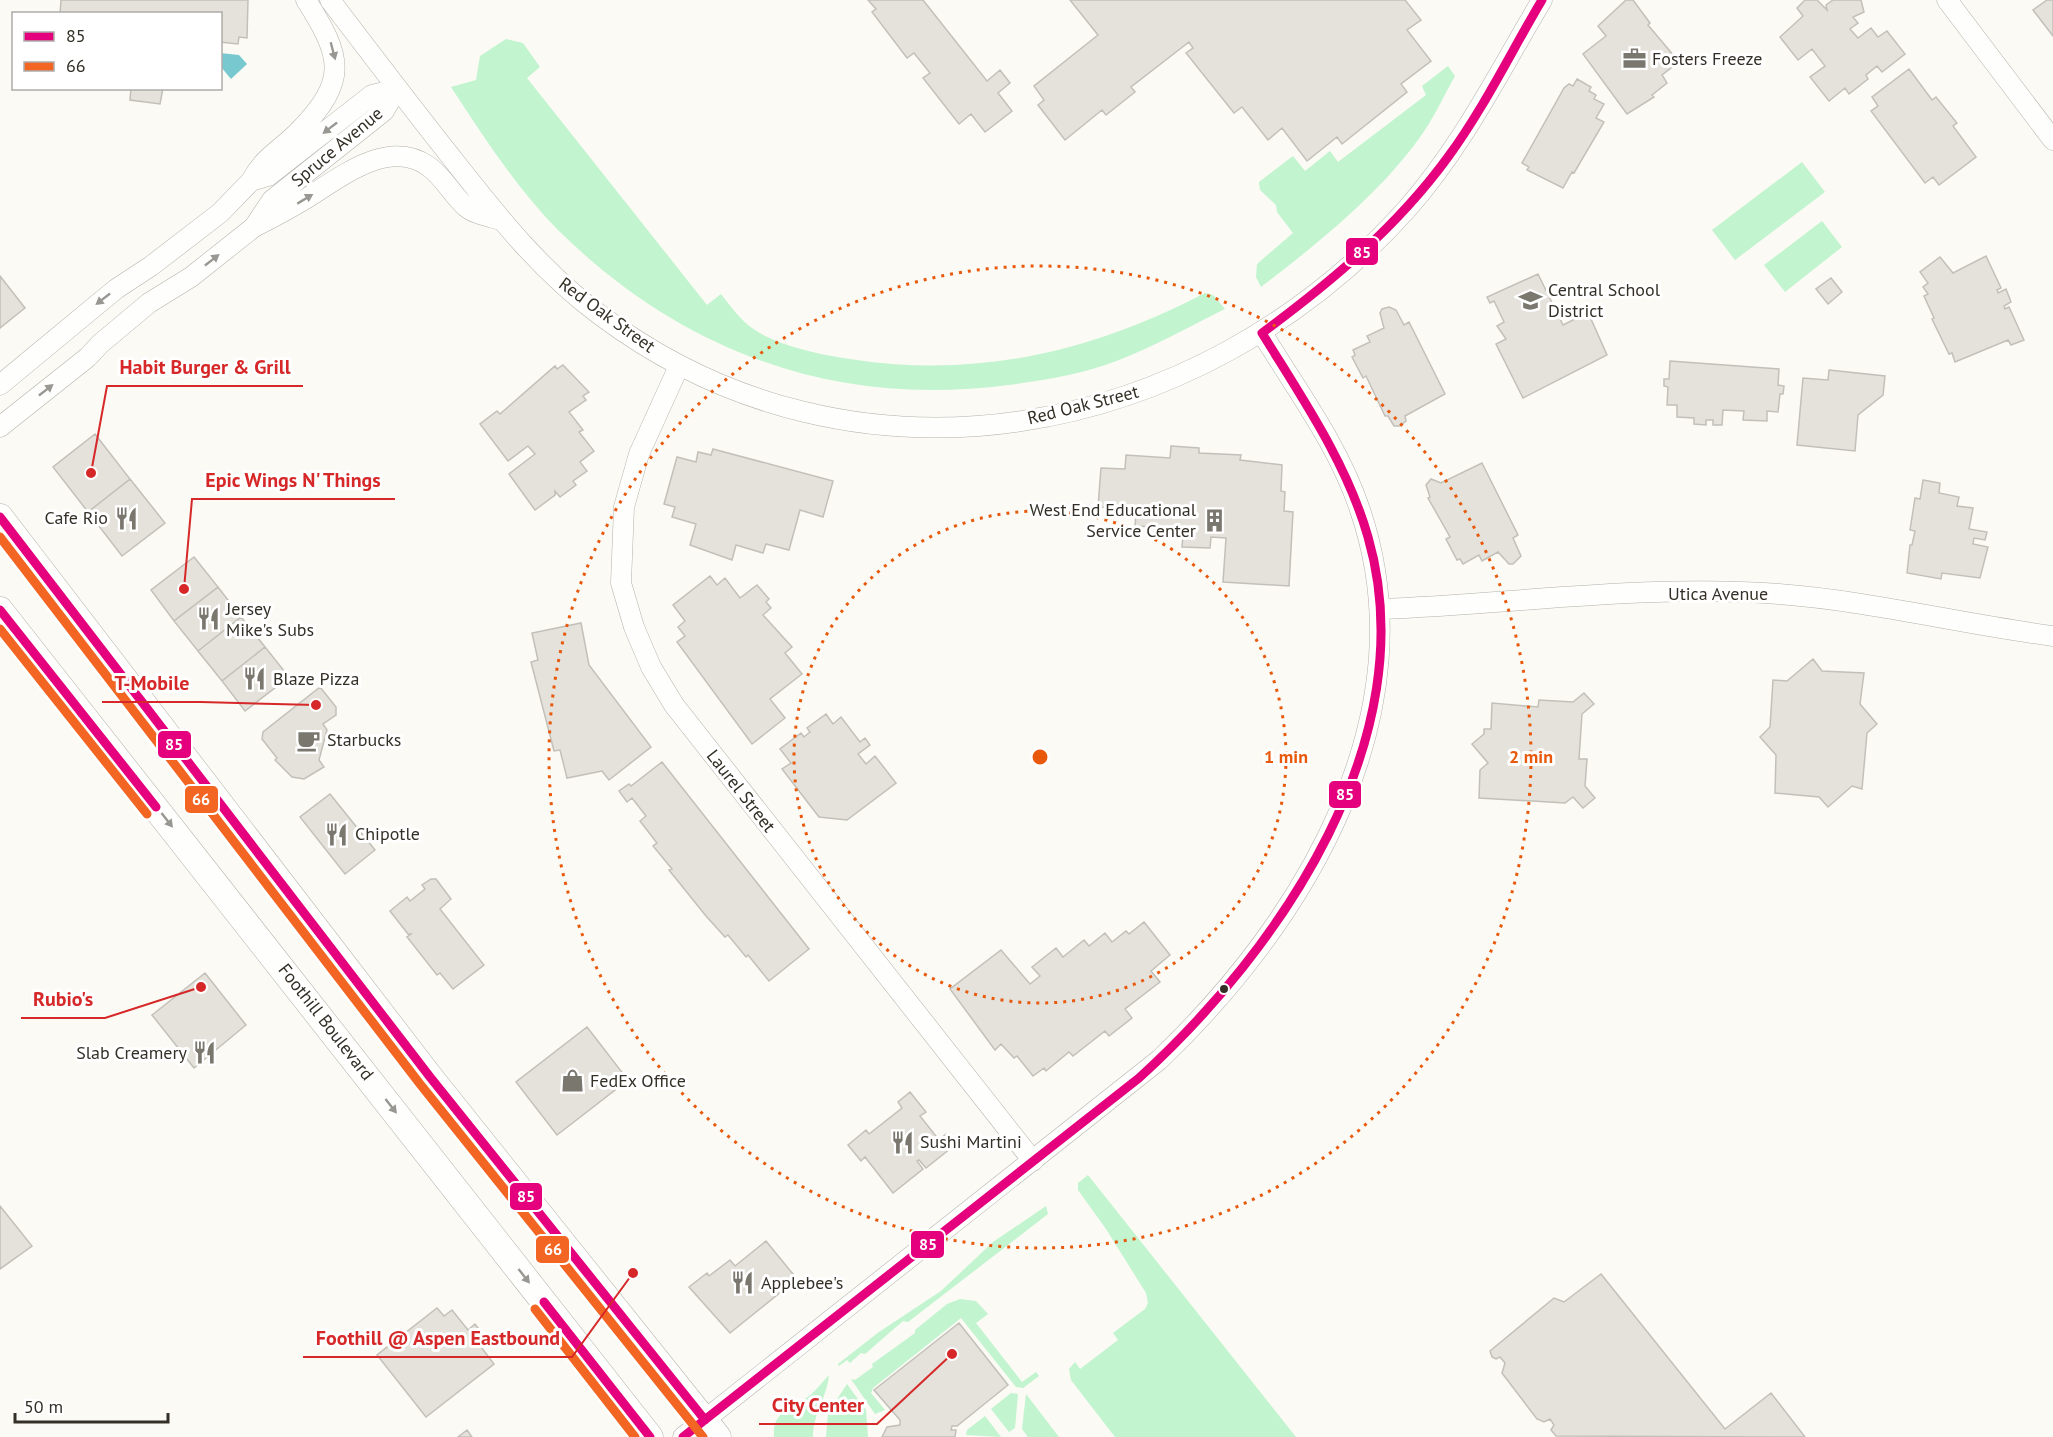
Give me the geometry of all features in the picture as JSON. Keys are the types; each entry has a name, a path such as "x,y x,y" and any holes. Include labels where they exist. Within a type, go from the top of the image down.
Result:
{"main road":[{"path":"0,518 430,1077 711,1428"},
{"name":"Foothill Boulevard","path":"0,610 650,1437"}],"street":[{"path":"251,181 260,165 298,132 318,108 334,79 335,54 327,33 306,0"},
{"name":"Red Oak Street","path":"330,0 501,220 530,253 597,313 679,366 747,394 820,415 891,426 966,428 1045,419 1122,399 1194,369 1262,333 1325,287 1373,244 1406,210 1435,175 1470,126 1542,0"},
{"path":"1947,0 2053,140"},
{"name":"Spruce Avenue","path":"0,385 42,352 83,314 170,253 220,213 251,181 268,176 372,95 397,88"},
{"name":"Spruce Avenue","path":"0,427 88,357 149,303 191,277 254,227 272,200 384,111 397,88"},
{"path":"254,227 282,214 356,168 385,157 402,156 416,159 429,167 467,208 501,220"},
{"path":"683,1437 711,1428 1033,1161 1141,1076 1185,1035 1239,974 1288,905 1332,825 1362,753 1373,716 1378,679 1381,609 1368,532 1347,478 1262,333"},
{"name":"Laurel Street","path":"679,366 639,454 624,507 621,583 634,627 651,667 674,705 1033,1161"},
{"name":"Utica Avenue","path":"1381,609 1677,593 1778,594 1833,600 2053,636"}],"green space":[{"path":"506,39 523,43 540,67 527,78 707,305 721,294 745,322 776,341 827,355 897,364 943,365 989,362 1033,356 1076,345 1162,314 1205,293 1213,295 1225,309 1146,349 1106,365 1064,376 1008,385 944,390 882,388 822,378 764,362 709,338 655,308 605,272 557,229 514,179 451,87 476,80 480,56"},
{"path":"1448,66 1455,76 1428,125 1402,161 1345,219 1261,287 1256,277 1257,264 1293,233 1277,212 1276,205 1260,190 1259,182 1293,156 1305,171 1330,151 1338,162 1426,95 1422,86"},
{"path":"1802,162 1825,192 1735,260 1712,230"},
{"path":"1822,221 1842,247 1785,292 1764,265"},
{"path":"1088,1175 1296,1437 1115,1437 1071,1380 1069,1369 1075,1362 1080,1369 1118,1340 1113,1333 1145,1309 1148,1303 1146,1293 1106,1229 1078,1190 1078,1183"},
{"path":"1046,1206 1048,1214 908,1322 903,1321 865,1354 861,1353 850,1363 847,1360 839,1366 838,1364 879,1332 941,1291 993,1242"},
{"path":"960,1299 976,1301 988,1314 976,1323 1022,1382 1036,1372 1039,1376 1023,1388 1016,1387 961,1318 873,1388 871,1393 885,1410 875,1414 851,1379 855,1380 873,1367 872,1364 915,1333 915,1330 947,1304"},
{"path":"829,1375 815,1421 813,1437 774,1437 774,1428 779,1416 812,1394"},
{"path":"847,1384 866,1410 868,1437 826,1437 828,1413"},
{"path":"1011,1393 1018,1394 1015,1428 1009,1432 991,1409"},
{"path":"1026,1394 1059,1437 1028,1437 1022,1429"},
{"path":"985,1416 1001,1437 966,1435 967,1430"}],"water":[{"path":"222,53 239,55 247,64 231,79 222,68"}],"building":[{"path":"61,0 248,0 247,38 239,37 238,44 222,42 222,12 60,12"},
{"path":"868,0 923,0 987,81 1000,70 1010,83 998,93 1012,111 985,132 971,114 959,124 923,78 930,73 914,53 907,58 872,12 876,9"},
{"path":"1070,0 1405,0 1421,20 1407,30 1431,61 1401,84 1407,92 1342,144 1337,137 1307,161 1282,128 1268,140 1242,107 1234,113 1186,53 1193,48 1189,42 1131,87 1135,92 1106,115 1102,110 1065,140 1038,105 1044,100 1034,86 1098,35"},
{"path":"1626,0 1633,0 1650,23 1648,25 1679,62 1662,75 1667,83 1652,95 1654,97 1627,114 1583,54 1606,36 1598,26"},
{"path":"1805,0 1817,0 1827,10 1826,5 1833,0 1861,0 1864,12 1853,17 1858,23 1850,29 1858,38 1871,28 1878,37 1887,31 1905,54 1882,72 1877,66 1866,75 1868,79 1849,94 1845,88 1829,101 1810,77 1825,66 1812,49 1798,60 1780,37 1803,16 1797,8"},
{"path":"2047,0 2053,0 2053,36 2033,10"},
{"path":"1909,69 1932,100 1936,97 1957,123 1953,126 1976,157 1939,185 1933,177 1925,183 1871,111 1878,106 1872,97"},
{"path":"1577,79 1591,87 1589,91 1596,95 1594,99 1604,104 1596,118 1604,122 1563,188 1527,170 1529,167 1522,163 1564,88 1569,84 1573,86"},
{"path":"131,90 163,90 160,104 130,100"},
{"path":"1986,256 2001,288 1997,290 1998,293 2006,289 2011,302 2004,306 2005,309 2009,307 2024,340 2011,345 2008,340 1955,362 1932,319 1934,318 1924,296 1928,294 1923,287 1928,283 1920,272 1940,257 1953,273"},
{"path":"1538,274 1563,325 1581,316 1580,313 1587,310 1607,355 1523,398 1496,344 1506,339 1497,326 1504,322 1494,301 1490,303 1487,297"},
{"path":"0,276 25,308 0,328"},
{"path":"1831,278 1842,292 1828,304 1816,289"},
{"path":"1389,307 1396,310 1404,325 1409,322 1445,394 1405,416 1406,421 1400,426 1394,426 1388,416 1385,416 1366,376 1363,378 1352,357 1355,355 1353,350 1370,342 1367,336 1384,328 1380,313 1382,309"},
{"path":"1670,361 1779,369 1778,385 1784,386 1783,394 1780,394 1778,412 1767,411 1767,421 1743,420 1744,411 1723,410 1722,425 1713,425 1713,420 1706,420 1706,425 1694,424 1694,418 1677,417 1677,405 1667,405 1668,387 1664,386 1664,379 1669,379"},
{"path":"563,365 589,392 583,396 586,400 569,412 583,430 579,432 594,451 580,462 587,471 573,481 576,485 560,497 555,491 555,495 535,510 509,474 535,454 528,446 508,461 480,424 497,411 500,414 555,366 557,369"},
{"path":"1829,370 1885,376 1883,395 1858,415 1855,451 1797,445 1803,378 1828,380"},
{"path":"95,434 130,479 88,512 53,467"},
{"name":"West End Educational Service Center","path":"1171,446 1199,448 1199,453 1241,455 1240,460 1282,465 1281,491 1285,492 1284,511 1293,512 1289,586 1223,582 1226,538 1211,537 1210,548 1182,547 1183,536 1154,534 1155,527 1135,526 1136,514 1120,513 1120,508 1098,507 1101,468 1125,469 1126,455 1170,458"},
{"path":"713,449 833,481 823,517 800,510 789,550 766,544 763,553 736,545 732,560 690,545 696,524 672,517 675,507 664,504 677,457 696,462 698,452 711,455"},
{"path":"1482,463 1518,535 1513,538 1521,556 1513,564 1509,564 1498,552 1482,561 1479,555 1463,564 1460,559 1457,560 1446,539 1450,537 1428,498 1430,497 1426,485 1431,479 1441,483"},
{"name":"Cafe Rio","path":"130,479 165,523 122,556 88,512"},
{"path":"1923,480 1940,483 1939,493 1959,497 1957,506 1973,508 1969,529 1987,532 1985,540 1974,538 1973,544 1988,547 1980,578 1942,573 1941,579 1907,573 1910,545 1912,545 1915,531 1910,530 1915,498 1920,499"},
{"path":"194,557 218,587 174,621 151,590"},
{"path":"710,576 717,585 725,578 740,598 757,585 769,599 766,602 771,608 763,615 792,647 785,653 802,674 770,699 785,718 752,744 677,642 685,636 678,627 685,621 673,605"},
{"name":"Jersey Mike's Subs","path":"218,587 241,617 198,651 174,621"},
{"path":"241,617 265,647 222,681 198,651"},
{"path":"581,623 589,665 651,747 609,780 602,771 567,778 560,750 554,751 531,662 538,660 532,633"},
{"name":"Blaze Pizza","path":"265,647 289,677 245,711 222,681"},
{"path":"1813,659 1822,671 1864,673 1860,704 1877,724 1867,733 1862,789 1852,786 1828,807 1819,797 1775,793 1776,755 1760,737 1770,727 1773,680 1787,681"},
{"path":"320,687 336,707 336,715 323,724 327,730 319,760 324,767 304,779 292,777 275,760 277,758 262,739 263,732"},
{"path":"1584,693 1594,704 1582,714 1579,759 1587,759 1585,786 1595,798 1583,808 1573,797 1565,803 1479,798 1480,770 1488,763 1472,744 1484,734 1484,729 1491,729 1492,703 1538,707 1539,700 1573,702"},
{"path":"826,714 833,724 841,717 860,742 865,738 870,745 858,754 866,764 875,756 896,783 847,820 819,817 782,769 791,763 780,749 801,733 804,737 810,732 807,728"},
{"path":"662,762 809,949 769,981 748,955 746,957 728,935 725,937 706,916 669,870 672,869 653,846 657,843 640,821 646,816 632,798 627,802 619,791 629,784 631,786"},
{"name":"Chipotle","path":"330,794 375,850 345,874 300,817"},
{"path":"431,879 436,879 451,899 440,909 484,965 453,989 440,973 437,975 407,937 411,934 408,934 390,911 407,897 410,901 425,889 422,885"},
{"path":"1144,922 1170,955 1151,971 1160,982 1125,1009 1132,1018 1109,1036 1105,1031 1073,1056 1069,1052 1046,1071 1044,1068 1033,1076 1017,1056 1014,1058 1001,1044 995,1050 950,989 1001,950 1030,984 1040,976 1032,967 1056,948 1063,957 1084,940 1089,946 1105,933 1112,942 1126,931 1129,934"},
{"path":"205,973 246,1025 194,1068 152,1015"},
{"name":"FedEx Office","path":"587,1027 628,1080 557,1135 516,1082"},
{"name":"Sushi Martini","path":"910,1092 926,1112 920,1116 939,1140 946,1134 955,1145 926,1168 919,1160 917,1161 923,1169 893,1193 865,1157 861,1161 848,1145 866,1130 869,1134 902,1108 898,1102"},
{"path":"0,1206 32,1246 0,1269"},
{"name":"Applebee's","path":"766,1241 797,1279 730,1333 689,1287 707,1273 709,1276 730,1260 735,1266"},
{"path":"1601,1274 1725,1429 1771,1393 1805,1437 1556,1436 1551,1430 1554,1425 1550,1419 1544,1422 1537,1419 1502,1373 1505,1363 1500,1357 1496,1359 1492,1357 1490,1351 1554,1298 1564,1302"},
{"path":"437,1308 444,1316 452,1310 468,1330 475,1324 485,1337 478,1343 494,1364 426,1417 377,1355"},
{"path":"959,1323 1008,1385 957,1426 952,1426 951,1430 956,1430 955,1437 882,1437 887,1427 900,1425 900,1420 874,1390"},
{"path":"467,1430 472,1437 458,1437"}],"transit line":[{"name":"85","path":"683,1437 1139,1078 1192,1026 1242,968 1289,904 1328,835 1358,763 1377,688 1381,613 1368,537 1348,483 1308,407 1262,333 1362,252 1428,183 1474,119 1542,0"},
{"name":"85","path":"0,517 430,1077 705,1420"},
{"name":"66","path":"0,537 420,1084 703,1437"},
{"name":"85","path":"0,610 156,807"},
{"name":"66","path":"0,629 147,814"},
{"name":"85","path":"544,1302 650,1437"},
{"name":"66","path":"535,1309 635,1437"}],"place":[{"name":"Fosters Freeze","path":"1634,59"},
{"name":"Central School District","path":"1530,300"},
{"name":"Habit Burger & Grill","path":"91,473"},
{"name":"Cafe Rio","path":"126,518"},
{"name":"West End Educational Service Center","path":"1214,520"},
{"name":"Epic Wings N' Things","path":"184,589"},
{"name":"Jersey Mike's Subs","path":"208,619"},
{"name":"Blaze Pizza","path":"255,679"},
{"name":"T-Mobile","path":"316,705"},
{"name":"Starbucks","path":"309,740"},
{"name":"Chipotle","path":"337,834"},
{"name":"Rubio's","path":"201,987"},
{"name":"Slab Creamery","path":"205,1053"},
{"name":"FedEx Office","path":"572,1081"},
{"name":"Sushi Martini","path":"902,1142"},
{"name":"Foothill @ Aspen Eastbound","path":"633,1273"},
{"name":"Applebee's","path":"743,1283"},
{"name":"City Center","path":"952,1354"}]}
